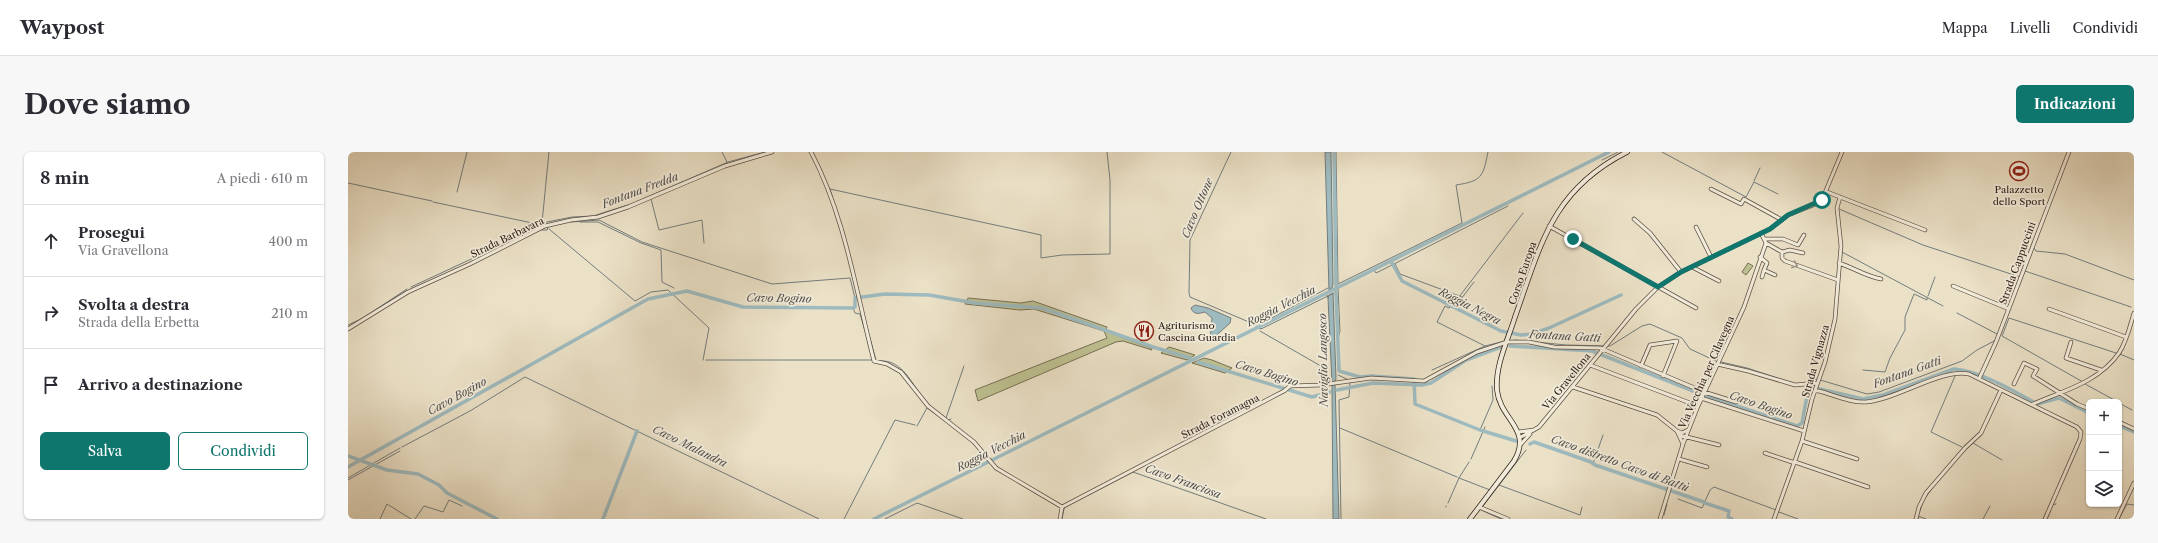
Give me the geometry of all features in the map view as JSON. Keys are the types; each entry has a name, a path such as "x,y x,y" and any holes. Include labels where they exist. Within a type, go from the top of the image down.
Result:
{"main road":[{"name":"Corso Europa","path":"1518,430 1504,410 1497,391 1497,378 1509,335 1549,226 1568,197 1579,184 1594,172 1627,152"},
{"path":"1518,430 1521,437"},
{"name":"Via Gravellona","path":"1470,519 1514,461 1521,444 1521,437"}],"street":[{"name":"Strada Barbavara","path":"348,328 408,292 470,264 545,226 571,220 598,217 628,207 725,166 772,152"},
{"path":"812,152 827,185 845,244 875,363 887,364 901,372 928,406 974,442 996,468 1062,507 1060,519"},
{"name":"Via Gravellona","path":"1521,444 1573,387 1606,345 1658,287 1681,272 1761,234 1788,215 1816,204 1822,200 1827,192 1842,152"},
{"name":"Strada Cappuccini","path":"1979,379 2009,309 2069,152"},
{"path":"1711,189 1741,204 1744,199 1782,220"},
{"path":"1827,192 1924,230"},
{"name":"Strada Vignazza","path":"1774,519 1802,441 1828,351 1835,319 1841,246 1837,208 1840,197"},
{"path":"1634,219 1650,233 1681,272"},
{"path":"1549,226 1696,308"},
{"path":"1696,227 1712,257"},
{"path":"1761,234 1766,243 1782,252 1790,250 1803,253"},
{"path":"1764,238 1783,239 1798,244 1804,234"},
{"name":"Via Vecchia per Cilavegna","path":"1660,519 1688,430 1701,398 1744,307 1766,243"},
{"path":"1782,252 1782,258 1785,261 1838,280"},
{"path":"1760,257 1767,263 1762,277"},
{"path":"1839,263 1856,269 1859,272 1881,279"},
{"path":"1692,267 1719,280"},
{"path":"1764,270 1775,275"},
{"path":"1953,286 2009,309"},
{"path":"2049,309 2126,337"},
{"path":"2035,404 2083,384 2101,370 2120,352 2134,313"},
{"path":"1641,366 1650,345 1677,341 1663,376"},
{"path":"1507,342 1529,342 1554,347 1602,351 1704,392 1736,402 1739,400 1751,404"},
{"name":"Strada Foramagna","path":"1062,507 1289,387 1371,378 1414,381 1430,380 1468,356 1507,342"},
{"path":"2071,342 2066,358 2101,370"},
{"path":"2014,384 2024,363 2037,369 2033,376 2056,389 2059,393 2086,407"},
{"path":"1717,364 1795,385 1817,385 1819,390 1857,402 1868,402 1902,393 1955,372 1969,374 2001,390 2035,404 2077,427 2081,432 2045,519"},
{"path":"1590,365 1698,406"},
{"path":"1573,387 1657,415 1677,431 1682,433 1688,430"},
{"path":"1916,519 1919,507 1926,493 1964,448 1981,433 2001,390"},
{"path":"1701,398 1804,431"},
{"path":"2122,423 2134,429"},
{"path":"1518,430 1535,430"},
{"path":"1677,431 1683,444"},
{"name":"Via Gravellona","path":"1521,437 1531,433"},
{"path":"1679,435 1719,445"},
{"path":"1802,441 1857,459"},
{"path":"1765,454 1868,487"},
{"path":"1678,459 1707,467"},
{"path":"2117,519 2134,483"},
{"path":"1479,507 1508,519"}],"green space":[{"path":"1748,263 1753,266 1746,275 1742,272"},
{"path":"968,298 1021,303 1033,301 1107,327 1105,331 1151,348 1152,350 1123,341 1116,342 978,401 975,390 1107,338 1104,331 1034,309 1020,310 965,304"},
{"path":"1169,347 1195,355 1187,360 1161,353"},
{"path":"1204,358 1232,368 1225,373 1192,363"}],"water":[{"path":"1325,152 1331,152 1333,284 1332,288 1329,290"},
{"path":"1333,293 1336,379 1332,382 1328,298 1329,295"},
{"path":"1195,305 1208,308 1231,318 1230,323 1210,341 1212,318 1205,312 1197,313 1192,311 1191,308"},
{"path":"1332,383 1335,383 1339,519 1333,519"}],"waterway":[{"path":"457,192 467,152"},
{"path":"542,223 549,152"},
{"path":"722,152 727,162"},
{"name":"Fontana Fredda","path":"411,287 510,241 542,223 572,217 593,216 631,204 728,162 765,152"},
{"path":"833,199 830,189 1041,235 1041,258 1062,255 1110,254 1110,180 1107,152"},
{"name":"Cavo Ottone","path":"1231,152 1190,240 1189,293 1190,297 1256,325"},
{"name":"Cavo distretto Cavo di Battù","path":"1334,152 1336,286"},
{"name":"Cavo distretto Cavo di Battù","path":"1336,152 1338,283"},
{"name":"Cavo distretto Cavo di Battù","path":"1336,285 1462,223 1456,185 1471,182 1480,176 1485,167 1488,152"},
{"name":"Roggia Vecchia","path":"874,519 1609,152"},
{"path":"1602,160 1618,152"},
{"path":"1662,152 1746,197 1754,182 1778,194"},
{"path":"1754,181 1760,168"},
{"path":"348,183 432,201"},
{"path":"651,199 659,230 702,220 704,243"},
{"path":"433,202 537,224"},
{"name":"Roggia Vecchia","path":"1374,270 1376,273 1508,206"},
{"path":"1839,209 1923,245 2020,277"},
{"path":"1443,303 1459,297 1523,213"},
{"path":"571,222 599,220 642,242 772,284 850,278 855,298"},
{"path":"580,222 598,222 641,243 661,250 662,282 674,288"},
{"name":"Fontana Fredda","path":"536,227 541,226"},
{"path":"542,230 547,230 548,227"},
{"path":"549,229 635,301 651,292 668,290 709,328 703,360"},
{"path":"2034,248 2036,251 2065,254 2134,280"},
{"path":"1842,252 1943,306"},
{"name":"Roggia Negra","path":"1391,261 1402,281 1501,331 1521,335 1533,334 1549,328 1621,295"},
{"path":"1395,264 1400,274 1462,297"},
{"path":"2022,278 2025,271 2131,307"},
{"path":"1928,296 1935,277"},
{"name":"Fontana Gatti","path":"1474,282 1461,299 1449,308 1445,306 1437,322 1485,346"},
{"name":"Roggia Vecchia","path":"1262,323 1328,288"},
{"name":"Cavo distretto Cavo di Battù","path":"1338,288 1340,331 1338,338"},
{"name":"Fontana Fredda","path":"348,325 363,318 407,289"},
{"name":"Cavo Bogino","path":"348,467 648,299 687,291 743,307 853,308 855,307 855,298 885,294 929,295 975,303 1042,308 1153,347 1190,358"},
{"name":"Roggia Vecchia","path":"1259,327 1260,329 1263,328 1336,292"},
{"name":"Cavo distretto Cavo di Battù","path":"1336,292 1339,371 1360,377 1371,376 1414,379 1415,404 1480,430 1516,441"},
{"name":"Roggia Vecchia","path":"1326,293 1328,298"},
{"path":"1863,370 1885,372 1890,358 1905,330 1905,317 1914,294 1927,300 1927,298"},
{"path":"853,308 855,313 860,314 866,334"},
{"path":"1957,313 1997,334"},
{"name":"Fontana Gatti","path":"2083,382 2002,336 2009,318 2116,353"},
{"name":"Fontana Gatti","path":"1515,340 1566,345 1610,346 1642,326 1650,324 1682,338 1690,349 1716,361"},
{"name":"Cavo Ottone","path":"1260,331 1326,369"},
{"path":"870,338 876,360"},
{"name":"Fontana Gatti","path":"1805,383 1817,379 1867,394 1879,392 1962,361 1977,350 1996,340"},
{"name":"Fontana Gatti","path":"1432,370 1485,346 1505,341"},
{"path":"2120,355 2125,344"},
{"name":"Cavo Bogino","path":"1510,346 1592,351 1701,394 1797,426 1802,423 1807,396 1811,387 1863,399 1883,395 1954,369 1975,373 2037,404 2059,398 2086,412"},
{"name":"Cavo Bogino","path":"1337,390 1373,383 1422,385 1431,383 1466,360 1501,347"},
{"name":"Fontana Gatti","path":"2120,354 2134,360"},
{"path":"706,360 872,360"},
{"path":"880,361 888,361 900,368 925,401 946,418 964,366"},
{"name":"Cavo Bogino","path":"1198,362 1312,397 1330,392"},
{"name":"Fontana Gatti","path":"1721,362 1747,368 1796,384"},
{"name":"Cavo Ottone","path":"1338,375 1349,380"},
{"name":"Cavo distretto Cavo di Battù","path":"1955,376 1931,432 1962,447"},
{"path":"402,447 470,411 525,377 819,519"},
{"name":"Cavo Ottone","path":"1341,519 1339,400 1349,397 1350,383"},
{"path":"2085,384 2112,399"},
{"path":"1480,430 1493,400 1492,386"},
{"path":"2122,405 2132,410"},
{"path":"917,426 927,408 945,421"},
{"path":"844,519 895,420 915,425"},
{"path":"1471,459 1485,427"},
{"name":"Cavo Bogino","path":"2122,427 2134,432"},
{"name":"Cavo distretto Cavo di Battù","path":"1340,428 1457,477"},
{"name":"Cavo Malandra","path":"603,519 637,431"},
{"path":"1593,464 1603,435"},
{"name":"Cavo distretto Cavo di Battù","path":"1530,444 1534,442 1591,462 1595,465 1704,502"},
{"path":"1973,443 2002,460"},
{"name":"Cavo Malandra","path":"348,478 400,448"},
{"name":"Cavo distretto Cavo di Battù","path":"1483,506 1526,450"},
{"name":"Cavo Malandra","path":"348,480 400,451"},
{"name":"Cavo Malandra","path":"348,456 387,470 418,474 439,485 447,493 497,519"},
{"path":"1448,503 1459,478 1469,462"},
{"path":"1134,471 1142,467"},
{"name":"Cavo Franciosa","path":"1062,519 1064,509 1067,506 1133,472 1266,519"},
{"name":"Cavo distretto Cavo di Battù","path":"1459,478 1490,490"},
{"path":"1499,485 1580,515 1582,507"},
{"name":"Cavo distretto Cavo di Battù","path":"1678,499 1702,508 1710,490 1714,487 1776,510"},
{"name":"Cavo distretto Cavo di Battù","path":"1926,497 1933,487"},
{"path":"415,519 424,506 443,512 449,500 462,506"},
{"name":"Cavo Malandra","path":"885,519 917,503 963,519"},
{"name":"Cavo distretto Cavo di Battù","path":"1705,503 1729,511 1728,517 1732,519"},
{"path":"380,519 387,504 411,519"},
{"name":"Cavo distretto Cavo di Battù","path":"1664,515 1667,504"},
{"name":"Cavo distretto Cavo di Battù","path":"2052,505 2056,504"},
{"path":"2119,519 2127,504 2134,505"},
{"name":"Cavo distretto Cavo di Battù","path":"1918,516 1922,505"},
{"name":"Cavo distretto Cavo di Battù","path":"1983,519 1990,506"},
{"name":"Cavo distretto Cavo di Battù","path":"1481,510 1501,519"},
{"name":"Cavo distretto Cavo di Battù","path":"1779,512 1798,519"},
{"name":"Cavo distretto Cavo di Battù","path":"2047,519 2050,512"},
{"name":"Cavo distretto Cavo di Battù","path":"1918,519 1918,516 1926,519"}],"place":[{"name":"Palazzetto dello Sport","path":"2019,171"},
{"name":"Agriturismo Cascina Guardia","path":"1144,331"}],"route":[{"path":"1573,239 1630,272 1650,281 1658,287 1681,272 1761,234 1788,215 1816,204 1822,200"}],"water label":[{"name":"Naviglio Langosco","path":"1323,360"}]}
